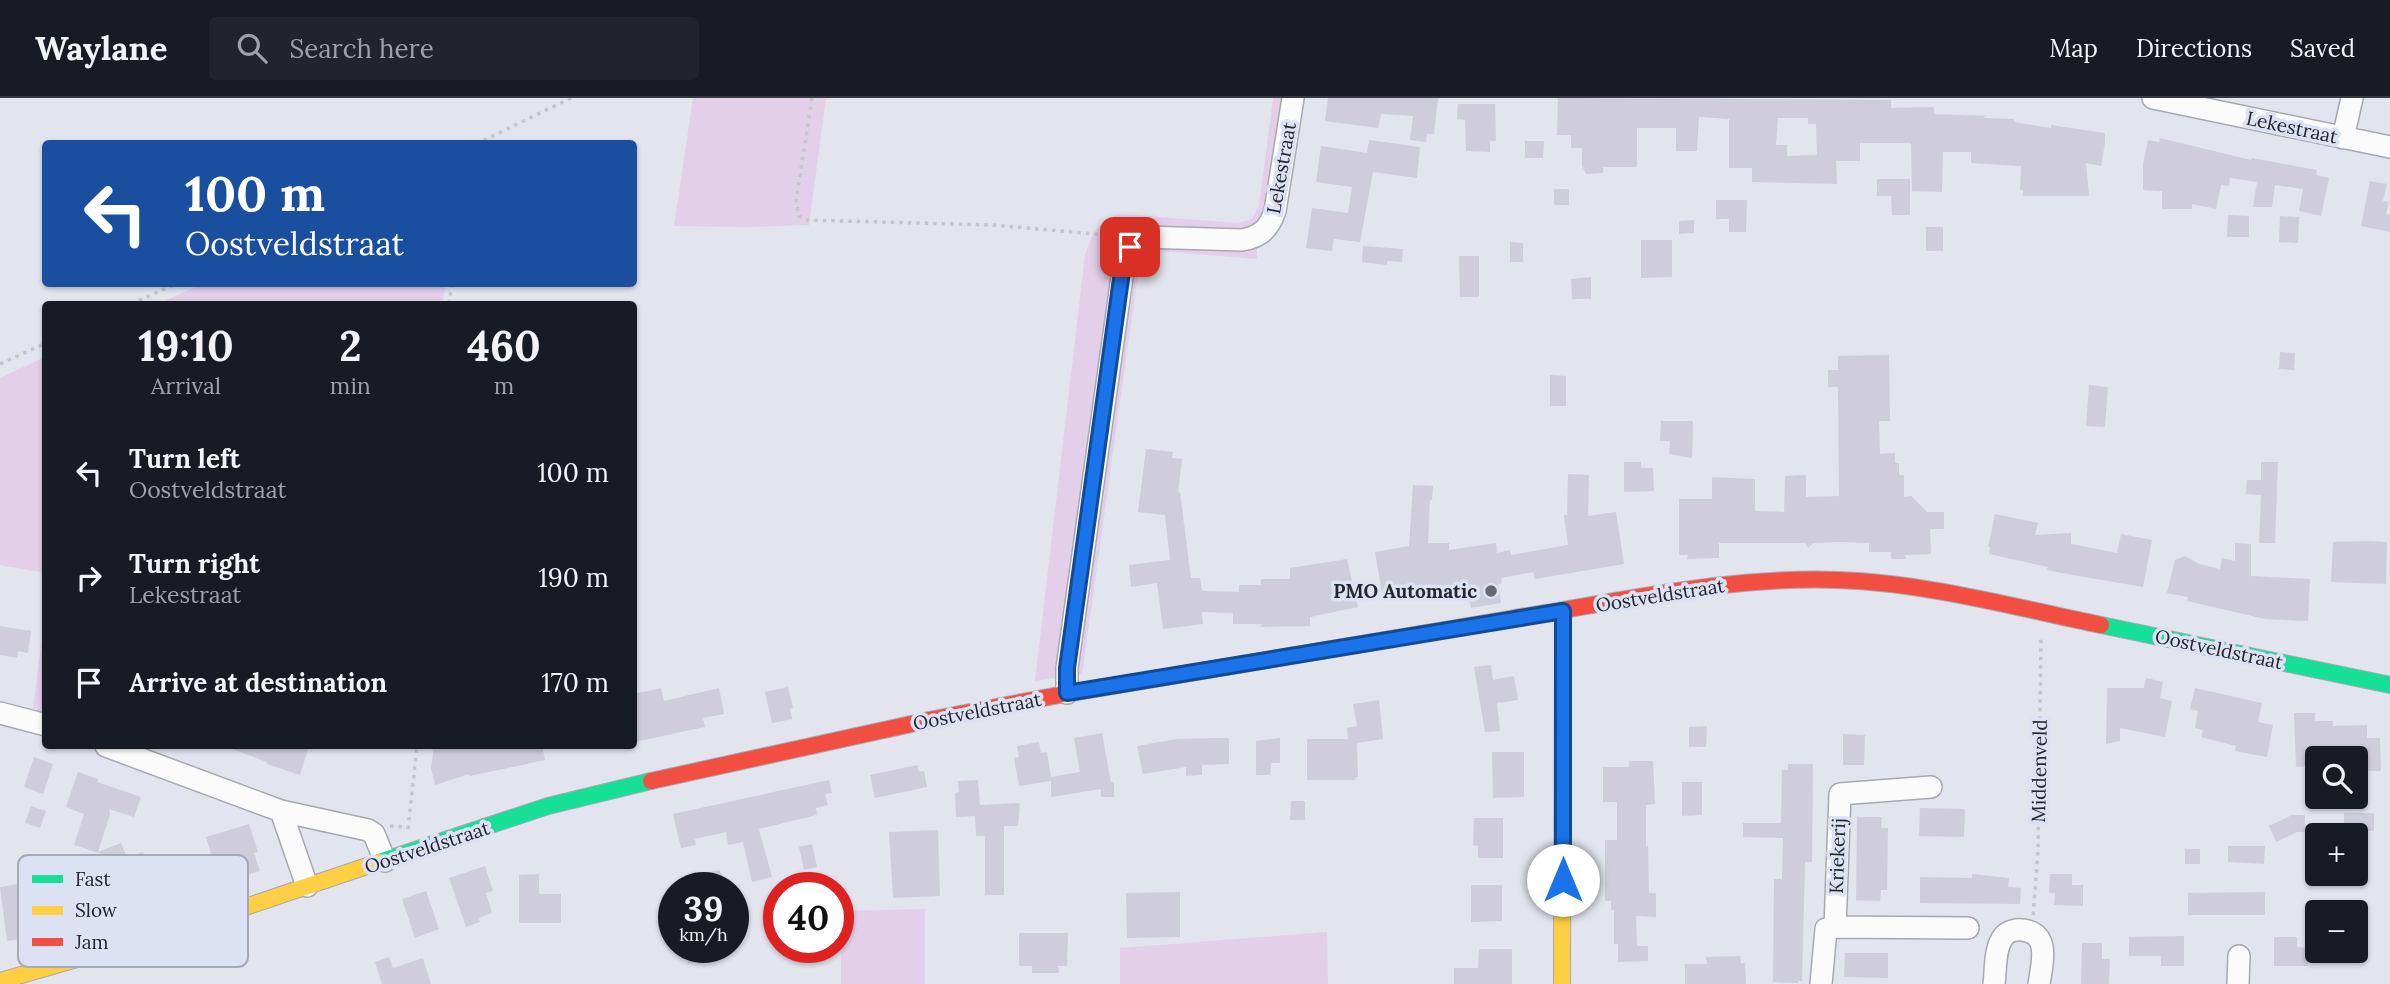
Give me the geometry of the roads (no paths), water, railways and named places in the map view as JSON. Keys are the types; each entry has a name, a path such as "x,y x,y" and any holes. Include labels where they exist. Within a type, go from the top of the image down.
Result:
{"street":[{"name":"Lekestraat","path":"1067,693 1067,668 1125,256 1136,241 1144,237 1242,240 1255,238 1265,230 1272,222 1275,211 1293,98"},
{"name":"Lekestraat","path":"2158,98 2390,147"},
{"path":"2343,138 2352,98"},
{"name":"Oostveldstraat","path":"248,906 548,806 609,790 933,719 1067,693 1728,583 1793,578 1907,585 2390,685"},
{"path":"1562,984 1563,611"},
{"path":"0,713 42,724"},
{"path":"114,749 281,811 368,830 374,834 385,861"},
{"name":"Kriekerij","path":"1821,984 1826,929 1835,927 1840,794 1931,787"},
{"path":"281,811 307,886"},
{"path":"1835,927 1968,928"},
{"path":"1994,984 1998,948 2004,935 2017,929 2031,931 2041,941 2043,955 2039,984"},
{"path":"2238,956 2238,984"},
{"name":"Oostveldstraat","path":"0,981 49,967"}],"place":[{"name":"PMO Automatic","path":"1491,591"}]}
